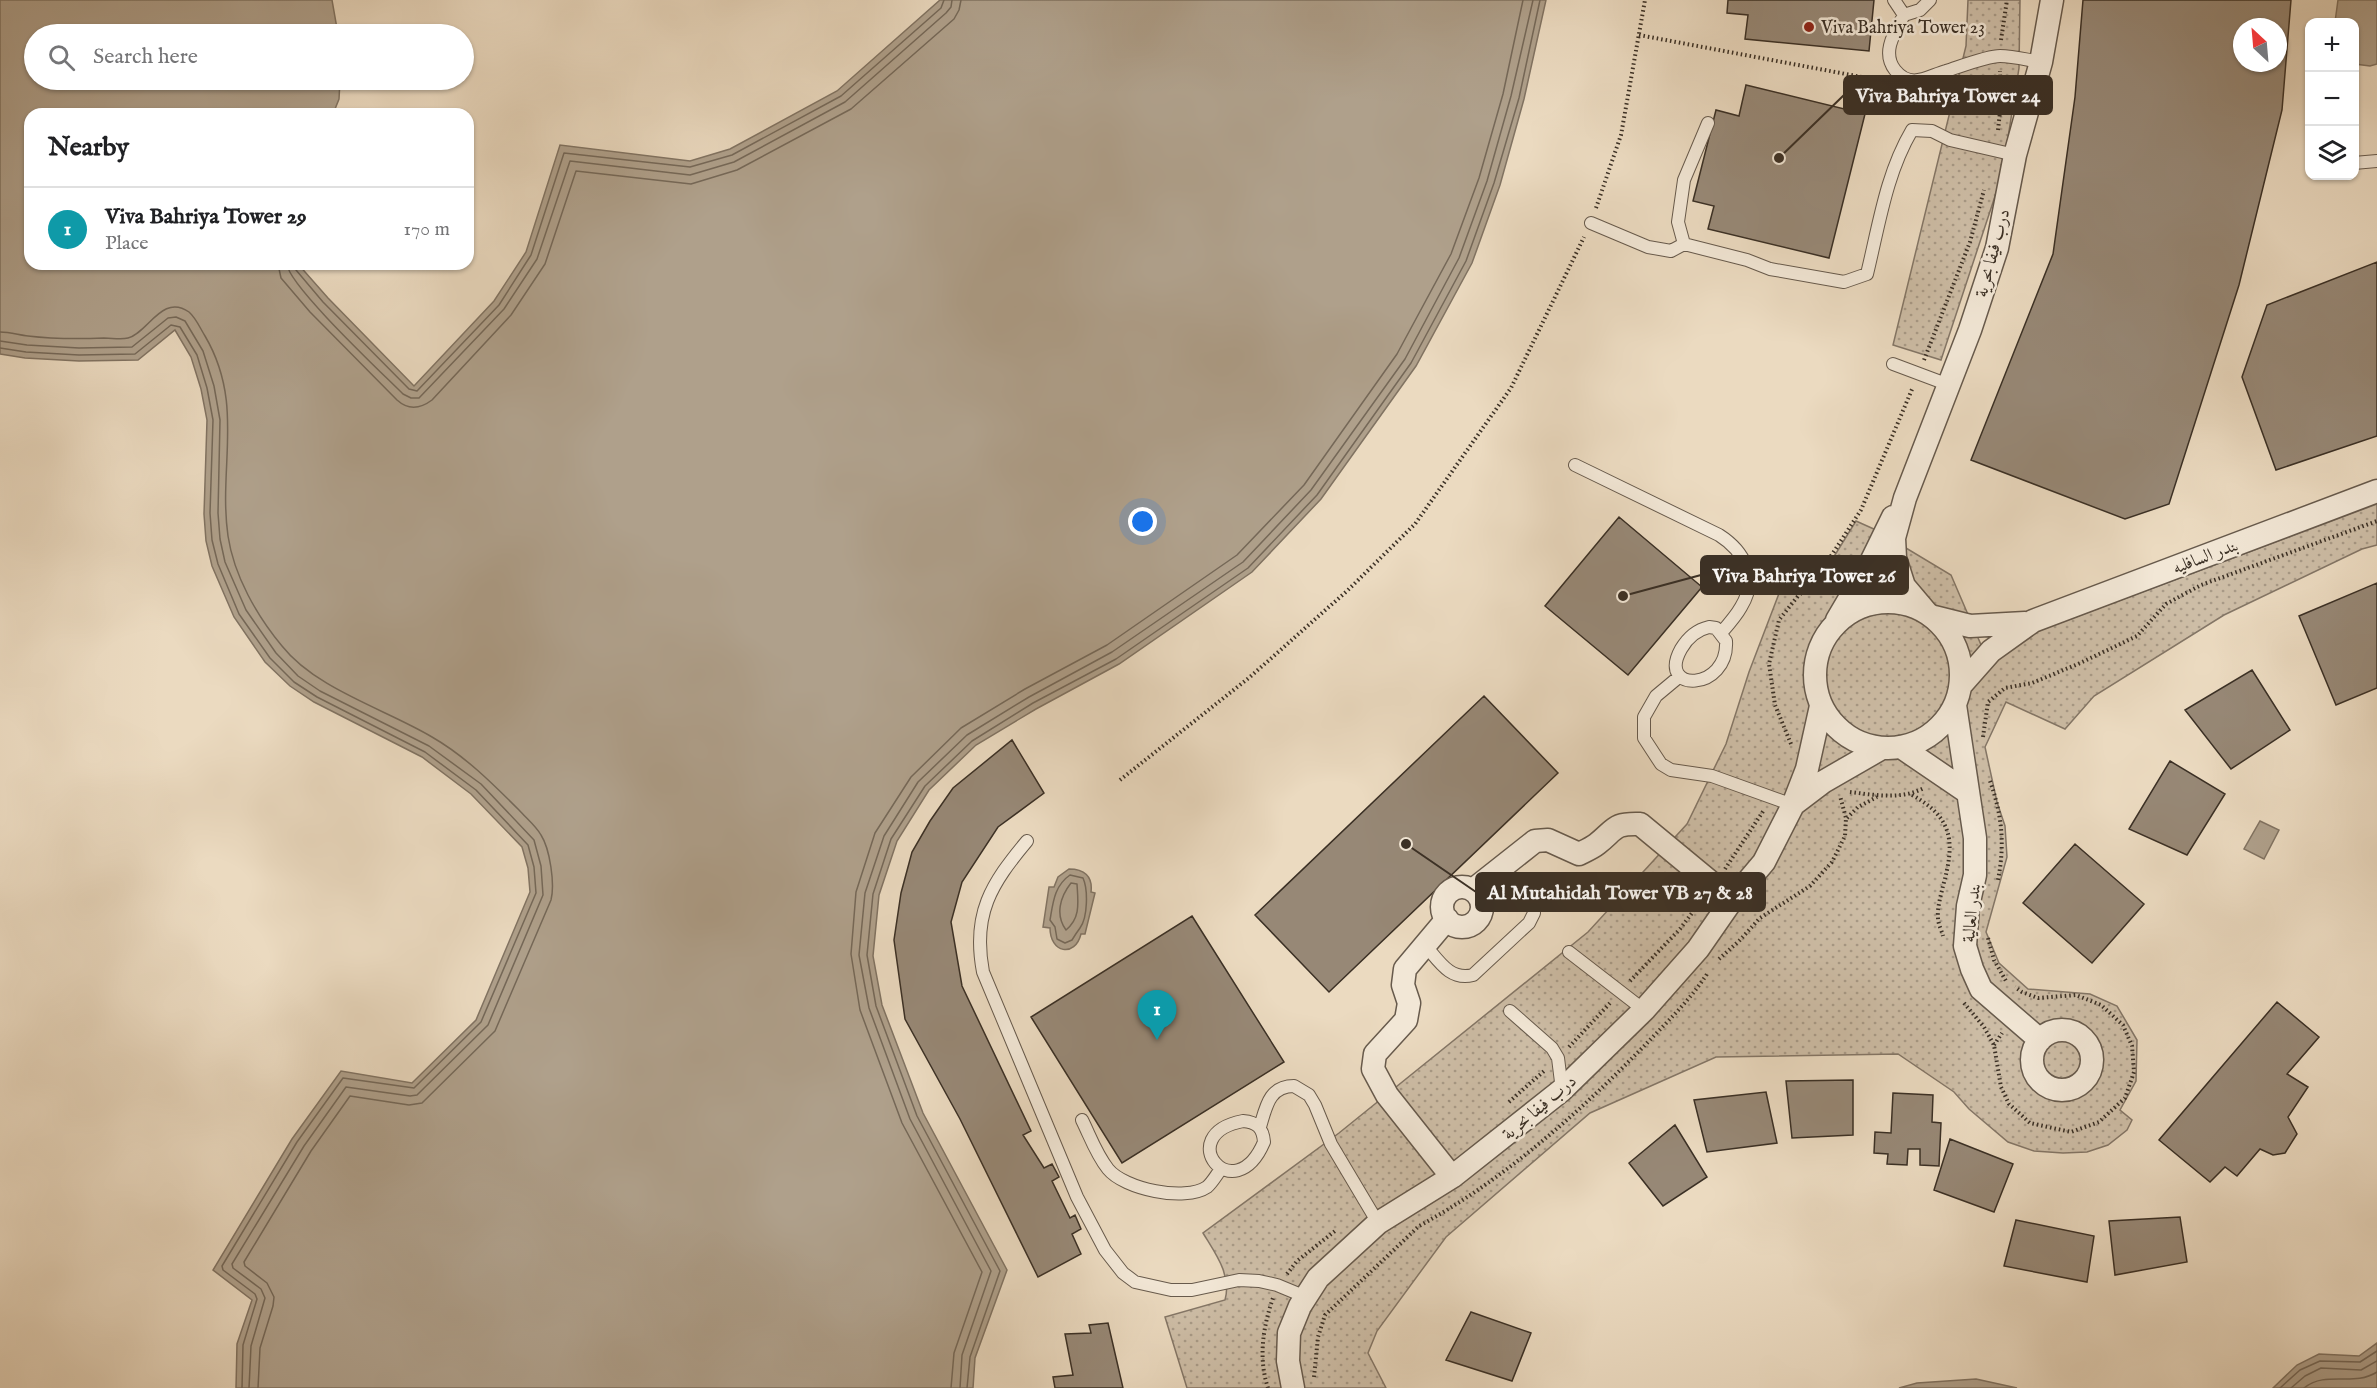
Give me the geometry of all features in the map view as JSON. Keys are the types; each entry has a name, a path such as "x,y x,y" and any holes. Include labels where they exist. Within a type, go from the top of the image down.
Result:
{"street":[{"name":"درب فيفا بحرية","path":"1930,615 1905,586 1895,558 1894,538 1905,498 1949,385 1997,248 2005,153 2041,62 2052,0"},
{"name":"بندر السافليه","path":"1930,615 1970,626 2009,625 2033,621 2377,491"},
{"name":"درب فيفا بحرية","path":"1833,627 1905,498"},
{"path":"1815,775 1892,748 1915,743 1933,732 1948,717 1958,695 1962,673 1957,648 1943,626 1930,615 1899,602 1877,603 1856,609 1833,627 1824,638 1815,665 1816,693 1826,716 1841,732 1860,743 1892,748 1954,771"},
{"name":"بندر السافليه","path":"1958,695 1991,651 2033,621"},
{"name":"بندر العالية","path":"1958,695 1954,771 1966,792 1975,838 1975,874 1965,946 1981,989 2040,1040"},
{"name":"درب فيفا بحرية","path":"1293,1388 1288,1361 1289,1333 1293,1319 1318,1278 1378,1223 1452,1177 1562,1090 1644,1010 1698,949 1732,900 1764,862 1783,802 1815,775 1821,706"},
{"path":"1473,890 1535,841 1548,840 1579,854 1596,845 1611,829 1625,823 1640,824 1732,900"},
{"path":"1462,887 1473,890 1480,898 1482,910 1477,920 1467,926 1456,926 1447,919 1442,909 1444,898 1452,890 1462,887"},
{"path":"1447,919 1405,969 1403,985 1409,1003 1406,1020 1376,1054 1373,1070 1388,1095 1452,1177"}],"lane":[{"path":"1894,0 1904,15"},
{"path":"1930,0 1920,10 1904,15 1892,38 1888,55 1893,68 1902,77 1912,80 1929,78 1943,71 1999,56 2041,62"},
{"path":"1684,244 1678,222 1684,180 1708,123"},
{"path":"1591,223 1648,247 1671,251 1684,244 1747,260 1770,269 1844,282 1867,274 1888,185 1901,147 1912,130 1932,131 1950,140 2005,153"},
{"path":"2359,163 2377,161"},
{"path":"1893,364 1949,385"},
{"path":"1575,465 1733,544 1746,561 1749,582 1743,605 1721,633"},
{"path":"1709,627 1716,628 1721,633 1726,640 1726,648 1718,669 1698,682 1690,682 1680,676 1675,666 1676,659 1687,639 1694,632 1709,627"},
{"path":"1680,676 1656,696 1644,717 1644,738 1651,752 1661,764 1671,770 1712,776 1783,802"},
{"path":"1027,841 1003,869 989,893 978,947 983,972 1077,1197 1105,1250 1123,1273 1135,1282 1152,1287 1192,1290 1239,1280 1259,1281 1278,1285 1306,1297"},
{"path":"1425,945 1452,974 1462,978 1473,975 1529,923 1534,913 1531,899 1501,869"},
{"path":"1569,952 1644,1010"},
{"path":"1510,1011 1552,1048 1558,1058 1562,1090"},
{"path":"1260,1127 1252,1121 1243,1121 1224,1127 1215,1135 1209,1149 1210,1157 1221,1168 1230,1171 1239,1170 1253,1162 1264,1142 1260,1127 1269,1096 1286,1086 1294,1086 1301,1089 1315,1104 1326,1135 1378,1223"},
{"path":"1082,1120 1096,1151 1109,1171 1125,1180 1157,1192 1185,1195 1207,1186 1221,1168"}],"path":[{"path":"1120,780 1250,676 1348,590 1415,524 1511,388 1591,223 1621,135 1645,0"},
{"path":"2005,153 1999,56 2007,0"},
{"path":"1639,35 1884,81"},
{"path":"1931,90 2001,103"},
{"path":"1986,185 1970,242 1919,373 1861,510 1814,582 1798,596 1779,620 1769,664 1775,705 1794,751 1815,775 1837,790 1879,796 1912,794 1954,771 1982,741 1988,702 2005,688 2032,683 2137,636 2166,604 2201,585 2377,521"},
{"path":"1987,774 1999,806 2002,833 2002,857 1997,886"},
{"path":"1912,794 1929,804 1936,812 1942,820 1951,843 1950,860 1938,918 1945,941"},
{"path":"1846,818 1858,807 1879,796"},
{"path":"1508,1103 1558,1058 1680,929 1713,885 1783,802"},
{"path":"1962,998 1966,1008 1984,1027 1994,1045 2001,1088 2005,1096 2030,1123 2071,1132 2099,1122 2124,1098 2134,1072 2132,1046 2123,1025 2101,1005 2076,995 2038,998 2022,992 2006,980 1994,960 1986,932"},
{"path":"1268,1388 1262,1348 1268,1315 1278,1285 1297,1261 1341,1227"}],"shaded area":[{"path":"1968,0 2020,0 2019,68 2002,175 1941,360 1893,345 1966,46"},
{"path":"2377,504 2377,545 2362,549 2224,615 2094,696 2065,729 2006,702 1985,747 1997,802 2005,826 2007,857 1986,932 1999,963 2028,989 2090,994 2117,1006 2137,1040 2136,1081 2120,1110 2132,1120 2127,1130 2108,1145 2087,1152 2063,1153 2034,1151 2008,1142 1969,1109 1954,1092 1898,1054 1716,1057 1590,1113 1446,1237 1377,1331 1368,1353 1386,1388 1187,1388 1165,1317 1225,1300 1227,1291 1221,1265 1203,1233 1339,1133 1588,932 1687,824 1726,744 1749,672 1791,562 1817,584 1856,521 1876,530 1951,575 1988,661 2022,637"}],"water":[{"path":"0,0 332,0 336,24 24,24 24,90 339,90 335,108 24,108 24,270 303,270 414,386 494,301 526,252 560,145 690,161 730,149 837,91 940,0 1546,0 1524,99 1500,185 1472,263 1416,366 1321,499 1252,572 1119,664 976,745 929,790 897,841 879,895 873,956 882,1005 923,1113 1007,1270 975,1358 973,1388 236,1388 237,1344 252,1300 213,1270 292,1139 341,1071 412,1083 476,1020 530,892 528,868 522,847 471,794 422,757 314,702 290,686 265,662 234,617 212,566 206,541 204,514 207,420 201,389 191,357 175,330 138,360 79,361 0,354"},
{"path":"2338,0 2377,0 2377,64 2359,65 2359,18 2336,18"},
{"path":"2260,821 2279,830 2264,859 2244,849"},
{"path":"1069,869 1079,870 1086,874 1091,882 1091,892 1095,893 1085,934 1081,934 1074,947 1063,949 1054,943 1050,928 1043,927 1049,887 1054,887 1058,877"},
{"path":"2377,1343 2377,1388 2273,1388 2297,1365 2319,1354 2359,1356"},
{"path":"1976,1379 2017,1388 1899,1388 1917,1383"}],"building":[{"name":"Viva Bahriya Tower 23","path":"1728,0 1874,0 1869,51 1745,39 1748,15 1727,13"},
{"path":"2083,0 2291,0 2287,49 2287,18 2233,18 2233,72 2285,72 2282,110 2239,285 2169,504 2125,519 1971,460 2053,254 2075,97"},
{"path":"1746,85 1865,114 1829,258 1708,229 1714,206 1693,201 1716,110 1739,116"},
{"path":"2377,262 2377,436 2276,470 2242,377 2267,305"},
{"path":"1619,517 1702,587 1628,675 1545,606"},
{"path":"2377,583 2377,688 2336,705 2299,616"},
{"path":"2252,670 2290,730 2231,769 2185,710"},
{"path":"1484,696 1558,773 1329,992 1255,915"},
{"path":"1012,740 1044,793 998,827 962,882 951,922 962,986 1031,1131 1023,1135 1044,1168 1052,1164 1059,1177 1052,1181 1070,1218 1075,1215 1081,1229 1072,1234 1081,1254 1038,1277 960,1119 905,1019 894,940 901,893 912,852 930,821 953,788"},
{"path":"2170,761 2225,794 2187,855 2129,829"},
{"path":"2075,844 2144,904 2092,963 2023,903"},
{"path":"1192,916 1284,1062 1122,1163 1031,1017"},
{"path":"2277,1002 2319,1037 2287,1074 2308,1087 2288,1117 2297,1134 2285,1153 2273,1155 2260,1149 2237,1176 2225,1167 2210,1182 2159,1140"},
{"path":"1853,1080 1853,1135 1792,1138 1786,1081"},
{"path":"1766,1092 1777,1143 1707,1152 1694,1100"},
{"path":"1893,1093 1933,1095 1932,1122 1941,1123 1939,1166 1920,1165 1920,1149 1908,1149 1907,1165 1887,1164 1888,1154 1874,1153 1875,1132 1891,1133"},
{"path":"1675,1125 1707,1177 1663,1206 1629,1163"},
{"path":"1950,1139 2013,1164 1994,1212 1934,1190"},
{"path":"2180,1217 2187,1262 2115,1275 2109,1221"},
{"path":"2016,1220 2094,1236 2087,1282 2004,1266"},
{"path":"1471,1312 1531,1333 1512,1381 1446,1360"},
{"path":"1108,1323 1123,1388 1055,1388 1053,1377 1073,1375 1065,1334 1091,1333 1089,1325"}],"place":[{"name":"Viva Bahriya Tower 23","path":"1809,27"},
{"name":"Viva Bahriya Tower 24","path":"1779,158"},
{"name":"Viva Bahriya Tower 26","path":"1623,596"},
{"name":"Al Mutahidah Tower VB 27 & 28","path":"1406,844"},
{"name":"Viva Bahriya Tower 29","path":"1157,1040"}]}
